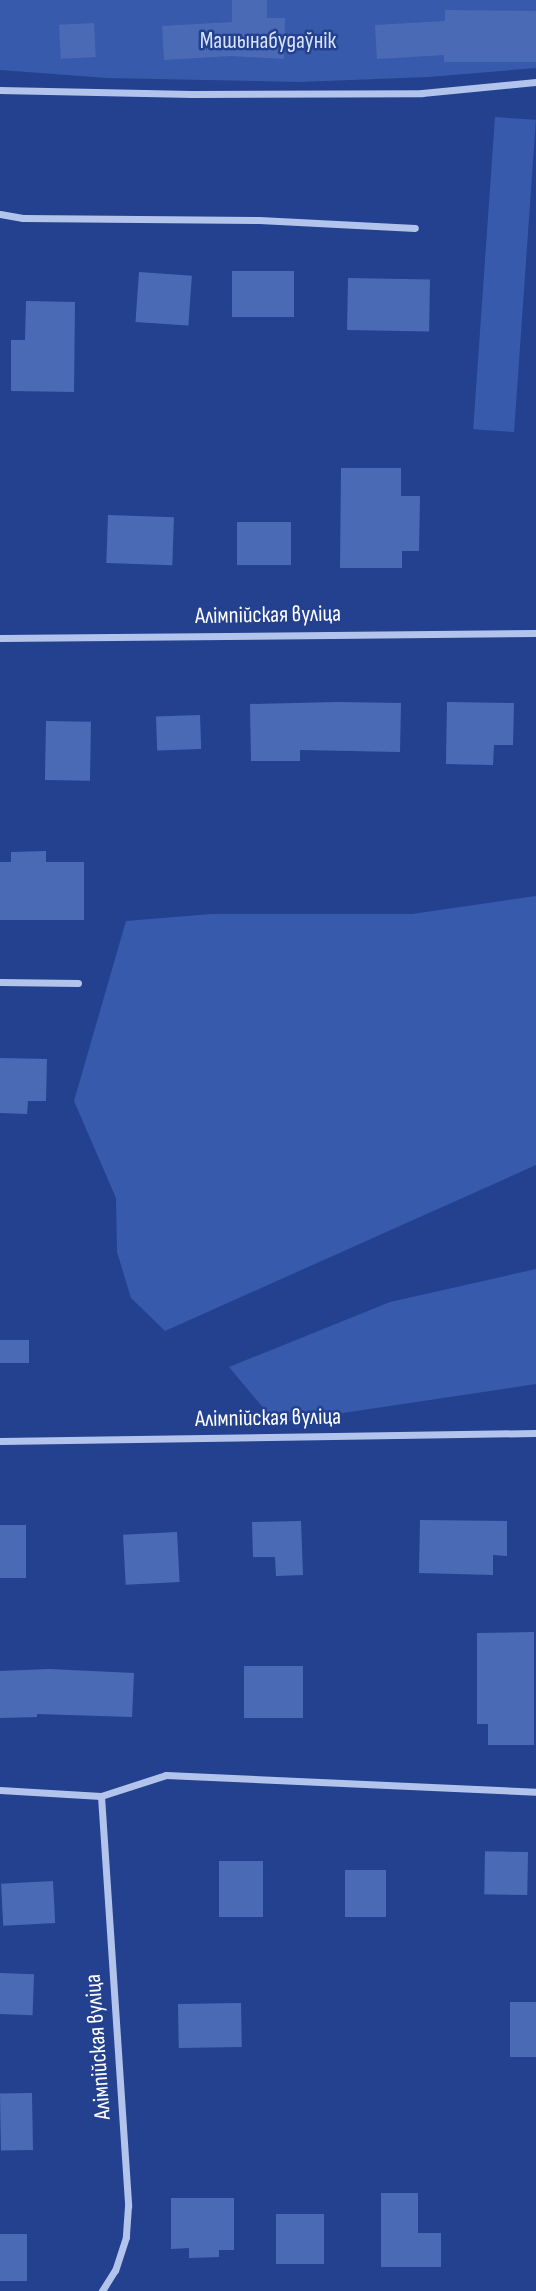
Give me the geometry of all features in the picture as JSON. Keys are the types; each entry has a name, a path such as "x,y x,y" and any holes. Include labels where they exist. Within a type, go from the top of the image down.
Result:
{"street":[{"path":"0,90 192,94 422,93 536,82"},
{"path":"0,214 23,218 259,220 415,229"},
{"name":"Алімпійская вуліца","path":"0,638 536,634"},
{"path":"0,982 78,983"},
{"name":"Алімпійская вуліца","path":"0,1441 536,1433"},
{"path":"0,1790 101,1796 166,1775 536,1792"},
{"name":"Алімпійская вуліца","path":"101,1796 128,2206 126,2236 115,2270 102,2291"}],"green space":[{"name":"Машынабудаўнік","path":"0,0 536,0 536,68 429,77 299,82 107,78 0,70"},
{"path":"495,117 536,120 514,432 473,429"},
{"path":"536,896 536,1165 165,1331 131,1298 117,1252 116,1198 74,1101 126,921 211,914 412,914"},
{"path":"536,1269 536,1384 276,1423 229,1367 390,1302"}],"building":[{"path":"232,0 267,0 267,18 285,18 284,59 231,56 164,60 162,26 232,22"},
{"path":"445,10 536,11 536,62 444,62 444,55 377,59 375,25 445,21"},
{"path":"94,23 96,57 61,59 59,25"},
{"path":"232,271 294,271 294,317 232,317"},
{"path":"139,272 192,276 188,326 136,322"},
{"path":"348,278 430,279 429,331 347,330"},
{"path":"26,301 75,302 74,392 11,391 11,340 25,340"},
{"path":"341,468 401,468 401,496 420,496 419,551 402,551 402,568 340,568"},
{"path":"108,515 174,517 172,565 106,563"},
{"path":"237,522 291,522 291,565 237,565"},
{"path":"447,702 514,703 513,745 494,745 493,765 446,764"},
{"path":"401,703 400,752 300,750 300,761 251,761 250,704"},
{"path":"200,715 201,749 157,751 156,717"},
{"path":"46,721 91,722 90,781 45,780"},
{"path":"46,851 46,862 84,862 84,920 0,920 0,862 11,862 11,852"},
{"path":"0,1058 47,1059 46,1101 28,1101 27,1114 0,1113"},
{"path":"0,1340 29,1340 29,1363 0,1363"},
{"path":"420,1520 507,1521 507,1556 493,1555 493,1575 419,1573"},
{"path":"301,1521 303,1575 276,1576 275,1557 253,1557 252,1522"},
{"path":"0,1525 26,1525 26,1578 0,1578"},
{"path":"177,1532 180,1582 126,1585 123,1535"},
{"path":"534,1632 534,1745 488,1745 488,1724 477,1724 477,1633"},
{"path":"244,1666 303,1666 303,1718 244,1718"},
{"path":"49,1669 134,1673 132,1717 37,1714 37,1717 0,1718 0,1671"},
{"path":"485,1851 528,1852 527,1895 484,1894"},
{"path":"219,1861 263,1861 263,1917 219,1917"},
{"path":"345,1870 386,1870 386,1917 345,1917"},
{"path":"53,1881 55,1923 3,1926 1,1884"},
{"path":"0,1973 34,1974 33,2015 0,2014"},
{"path":"510,2002 536,2002 536,2057 510,2057"},
{"path":"241,2003 242,2047 179,2048 178,2004"},
{"path":"32,2093 33,2150 1,2151 0,2094"},
{"path":"381,2193 418,2193 418,2233 441,2233 441,2267 381,2267"},
{"path":"171,2198 234,2198 234,2250 219,2250 219,2257 189,2258 189,2248 171,2249"},
{"path":"276,2214 324,2214 324,2264 276,2264"},
{"path":"0,2234 27,2234 27,2281 0,2281"}]}
